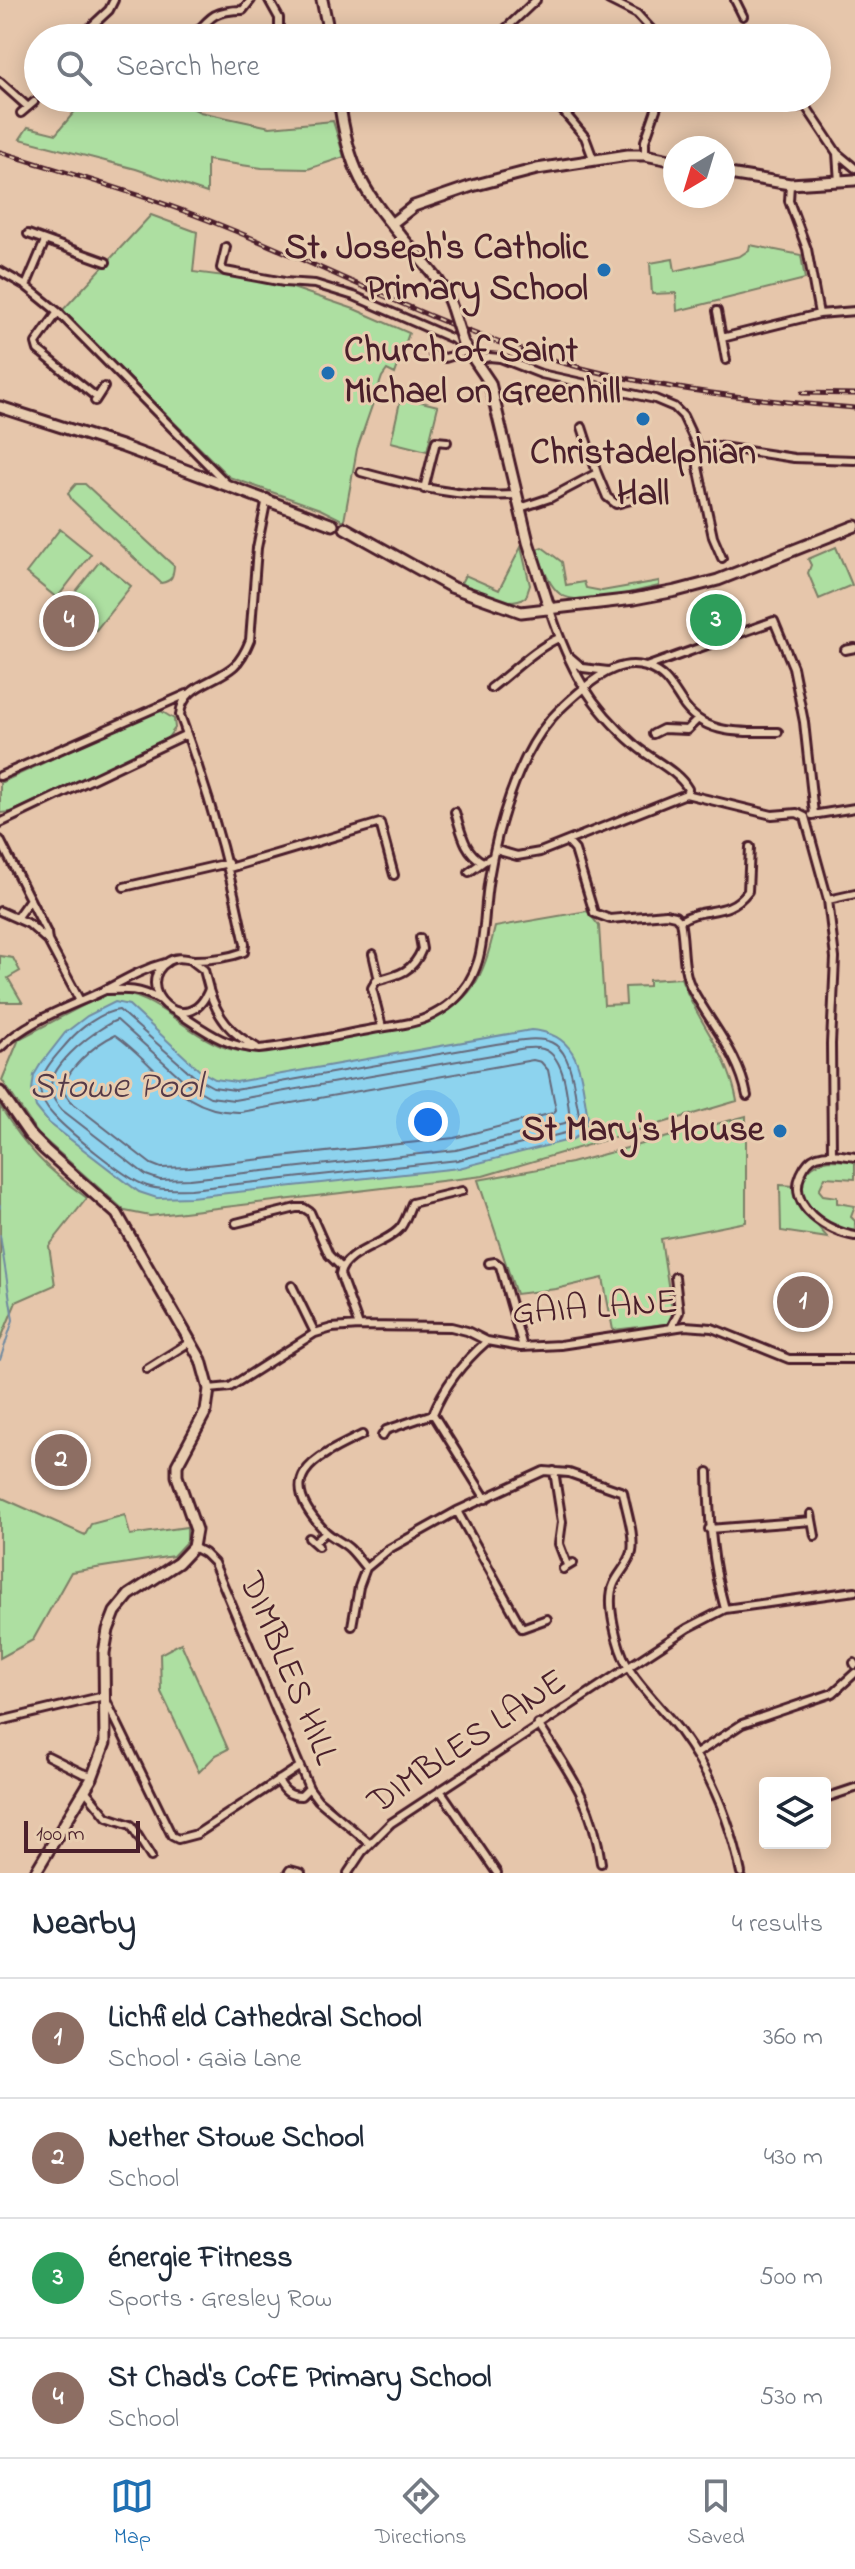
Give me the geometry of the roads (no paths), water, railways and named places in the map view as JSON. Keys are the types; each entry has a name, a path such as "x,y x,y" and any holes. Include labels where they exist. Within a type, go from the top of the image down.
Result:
{"street":[{"path":"94,24 109,10 114,0"},
{"path":"203,24 210,16 227,10 243,10 251,0"},
{"path":"269,0 279,24"},
{"path":"322,0 327,24"},
{"path":"511,24 536,0"},
{"path":"609,0 637,14 646,24"},
{"path":"735,0 743,16"},
{"path":"0,82 24,99"},
{"path":"21,113 24,110"},
{"path":"341,112 350,161 370,198 444,287 466,347 490,383 528,542 572,670 617,729 681,779 688,789 686,794"},
{"path":"564,112 585,137 594,161"},
{"path":"645,155 645,141 655,112"},
{"path":"810,112 837,153 855,168"},
{"path":"837,153 839,182"},
{"path":"391,224 414,206 472,186 537,169 645,155 663,159"},
{"path":"735,175 790,184 855,181"},
{"path":"790,184 789,201 807,249 819,314"},
{"path":"28,234 106,262"},
{"path":"26,286 45,241"},
{"path":"226,247 220,270 284,282 315,284 354,296 466,347"},
{"path":"0,271 26,286 58,312 226,483"},
{"path":"717,311 726,360"},
{"path":"722,338 819,314 855,311"},
{"path":"58,312 38,338 38,350 96,399 104,387"},
{"path":"433,355 445,358 466,347"},
{"path":"474,361 500,358 541,374 668,403 683,416 698,448 698,467 710,526 722,558"},
{"path":"0,407 121,446 345,528 451,587 521,612 634,599 704,584 855,526"},
{"path":"582,427 607,497 616,504 631,500"},
{"path":"424,489 436,441 447,442"},
{"path":"698,448 715,446 794,458 855,460"},
{"path":"361,472 424,489 483,496 517,495"},
{"path":"520,508 550,498 597,473"},
{"path":"0,776 188,694 233,668 250,640 257,548 267,498"},
{"path":"646,667 774,621 796,680 814,814"},
{"path":"491,688 529,660 543,645 559,638"},
{"path":"845,650 855,648"},
{"path":"564,650 583,668 608,671"},
{"path":"106,990 131,988 144,991 223,1042 259,1049 423,1019 451,1003 469,985 481,959 489,879 510,798 534,744 549,721 584,688 608,671 630,664 646,667 666,677 681,702 697,720 720,730 778,732"},
{"path":"188,694 180,715 229,865 245,944 244,952 191,960"},
{"path":"653,734 663,729 687,730 697,720"},
{"path":"0,823 187,734"},
{"path":"495,852 529,855 686,794 772,815 797,813 805,817 855,808"},
{"path":"455,812 465,844 475,858 483,862"},
{"path":"805,817 828,900 835,958 831,1044 832,1154"},
{"path":"124,887 229,865 380,823 394,875"},
{"path":"0,840 47,933 48,941"},
{"path":"568,842 575,850 594,913 610,919 666,914 680,921"},
{"path":"680,921 688,916 721,911 744,896 748,891 750,847"},
{"path":"469,872 488,861 495,852"},
{"path":"828,900 855,894"},
{"path":"17,917 30,899"},
{"path":"0,911 38,930 48,941 80,1001"},
{"path":"680,921 691,988 731,1050 747,1096"},
{"path":"382,1027 372,988 379,980 398,976 413,966 422,949 420,938"},
{"path":"373,954 379,980"},
{"path":"0,1048 22,1030 143,969 184,958 199,964 206,975 219,1016 228,1029 259,1049"},
{"path":"206,975 211,964 220,958"},
{"path":"161,1001 156,994 156,978 161,967 168,962"},
{"path":"175,1011 199,1006 209,989"},
{"path":"831,1044 841,1041"},
{"path":"0,1092 29,1134 117,1214 201,1360 209,1389 206,1411 177,1465 177,1476 196,1530 193,1547 178,1563 129,1595 115,1612 104,1653 105,1743 93,1776 35,1873"},
{"path":"855,1157 832,1154 815,1156 805,1165 798,1180 802,1201 810,1213 830,1230 855,1236"},
{"path":"359,1326 340,1274 341,1267 401,1227 412,1203 462,1191"},
{"path":"236,1223 304,1208 310,1212 329,1255 341,1267"},
{"path":"489,1263 495,1262 500,1266 523,1347"},
{"path":"671,1328 679,1312 675,1277"},
{"path":"292,1286 315,1333"},
{"name":"GAIA LANE","path":"209,1389 230,1387 315,1333 359,1326 451,1327 487,1341 523,1347 560,1345 671,1328 712,1328 789,1359 855,1359"},
{"path":"384,1432 433,1414 450,1381 467,1358 487,1341"},
{"path":"147,1369 190,1342"},
{"path":"433,1414 486,1499"},
{"path":"362,1435 353,1444 330,1450 308,1467 298,1486 303,1501 326,1532 350,1549 366,1568"},
{"path":"352,1626 366,1568 389,1549 457,1511 544,1471 569,1473 623,1492 632,1552 614,1582 610,1605 628,1667 696,1754 724,1816 741,1873"},
{"path":"554,1471 562,1522 559,1544 568,1566"},
{"path":"708,1472 709,1529 725,1609"},
{"path":"457,1511 522,1628 547,1619"},
{"path":"709,1529 811,1517 815,1536"},
{"path":"313,1542 326,1532"},
{"name":"DIMBLES HILL","path":"193,1547 204,1553 217,1571 309,1788 318,1800 369,1843"},
{"name":"DIMBLES LANE","path":"348,1873 369,1843 391,1823 688,1628 725,1609 855,1591"},
{"path":"696,1754 742,1724 833,1693 855,1673"},
{"path":"0,1721 104,1696"},
{"path":"104,1696 172,1836 178,1839 197,1834 299,1767"},
{"path":"538,1724 576,1782 590,1811 601,1863"},
{"path":"48,1756 93,1776"},
{"path":"278,1780 283,1791 294,1796 301,1796 309,1788"},
{"path":"831,1796 855,1788"},
{"path":"85,1790 107,1817 131,1825 151,1857"},
{"path":"440,1790 501,1873"},
{"path":"134,1849 144,1843"},
{"path":"288,1873 290,1870 301,1873"}],"water":[{"name":"Stowe Pool","path":"115,1002 129,1005 199,1070 215,1079 236,1082 531,1030 548,1033 561,1040 576,1060 588,1118 582,1133 573,1139 459,1168 157,1198 139,1192 49,1123 36,1107 32,1090 34,1075 65,1033 87,1016"}],"waterway":[{"path":"0,1235 13,1320 0,1360"}],"railway":[{"path":"0,152 202,218 451,324 567,364 690,390 855,408"},
{"path":"802,393 855,394"}],"place":[{"name":"St. Joseph's Catholic Primary School","path":"604,270"},
{"name":"Church of Saint Michael on Greenhill","path":"328,373"},
{"name":"Christadelphian Hall","path":"643,419"},
{"name":"énergie Fitness","path":"716,620"},
{"name":"St Chad's CofE Primary School","path":"69,621"},
{"name":"St Mary's House","path":"780,1131"},
{"name":"Lichfield Cathedral School","path":"803,1302"},
{"name":"Nether Stowe School","path":"61,1460"}]}
